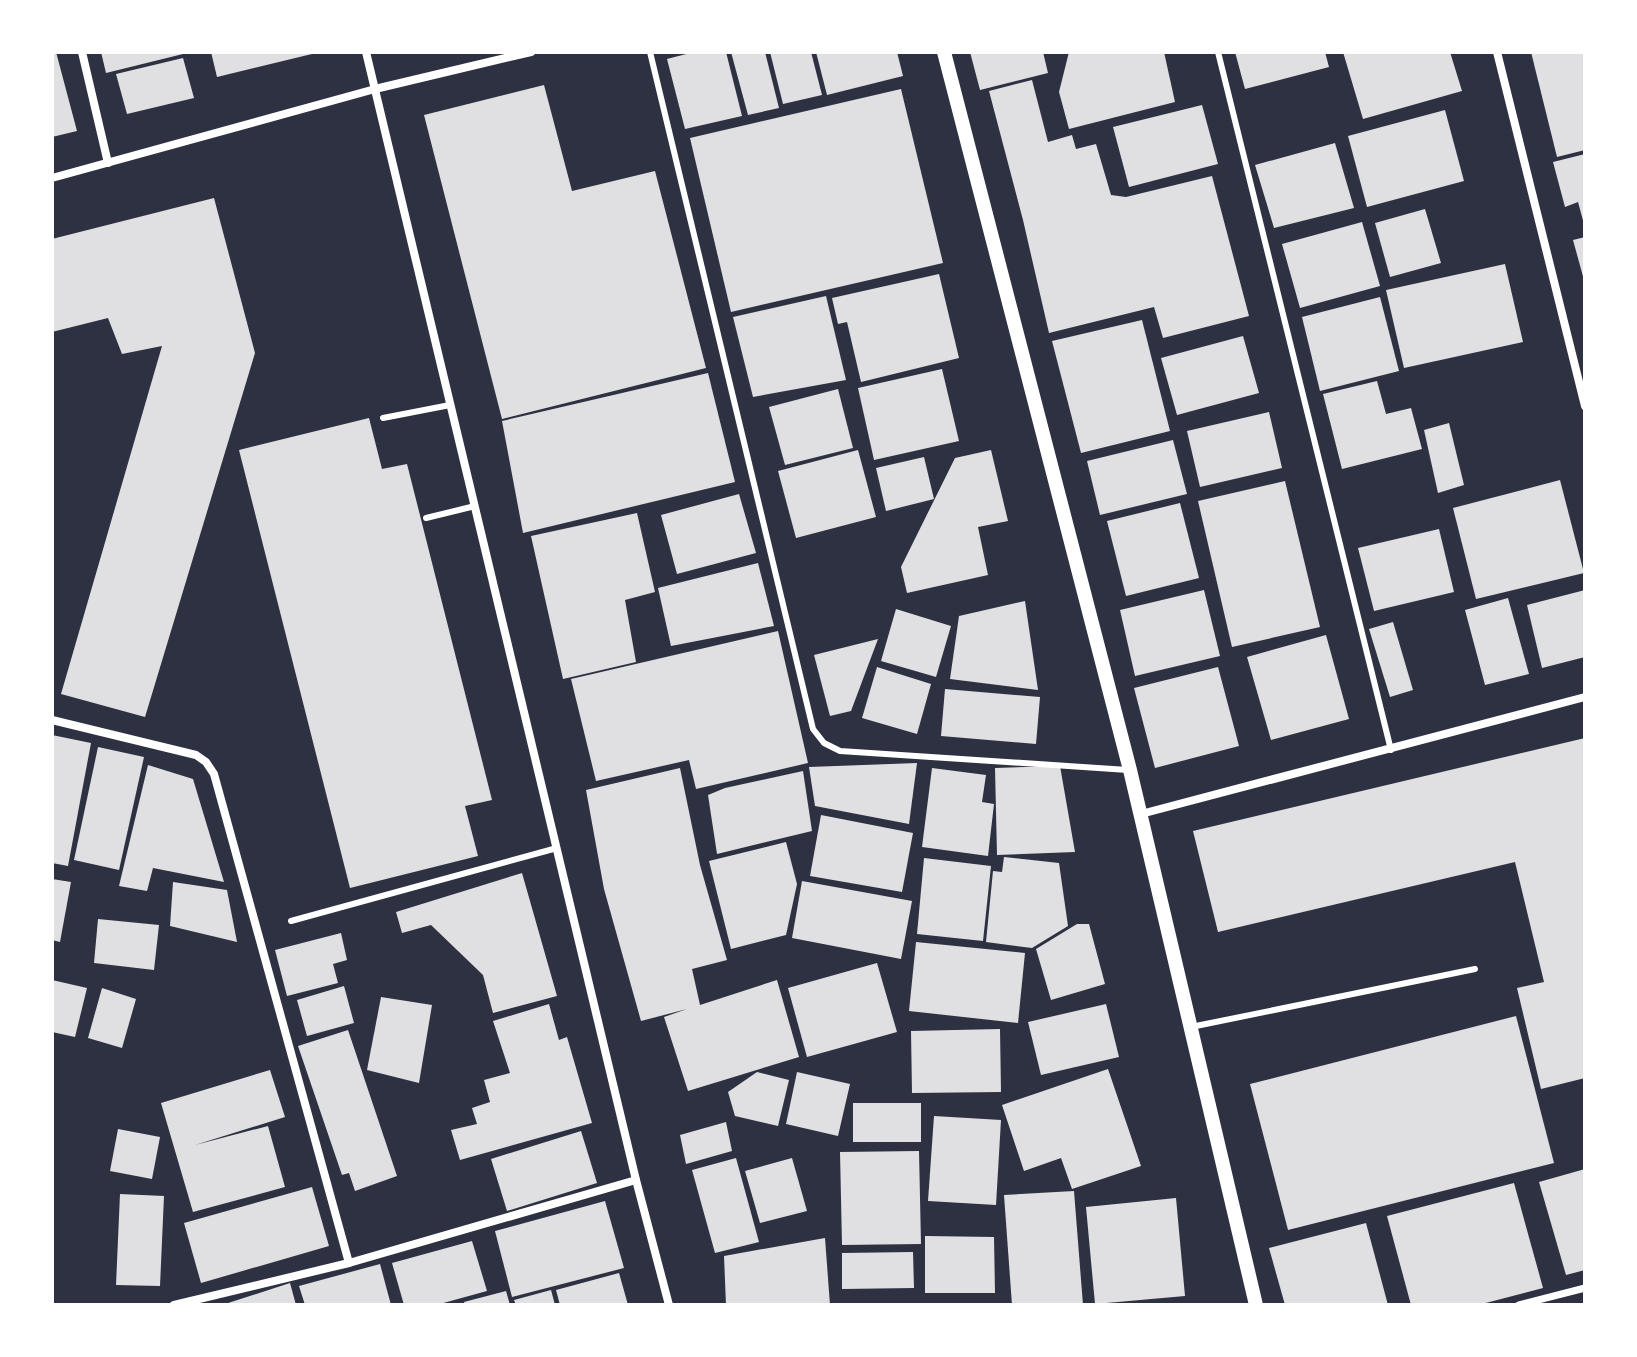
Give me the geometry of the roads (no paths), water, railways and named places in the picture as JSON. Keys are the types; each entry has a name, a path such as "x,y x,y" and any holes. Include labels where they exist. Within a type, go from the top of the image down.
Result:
{"street":[{"path":"82,52 108,163"},
{"path":"366,52 636,1180 669,1305"},
{"path":"52,178 375,89 531,52"},
{"path":"944,52 1141,814 1256,1305"},
{"path":"1497,52 1585,406"},
{"path":"1141,814 1585,697"},
{"path":"52,720 179,750 206,762 219,787 349,1263"},
{"path":"174,1305 349,1263 636,1180"},
{"path":"1519,1305 1585,1288"}],"lane":[{"path":"650,52 813,729 824,743 840,751 1130,770"},
{"path":"1218,52 1391,750"},
{"path":"383,418 450,405"},
{"path":"426,518 475,506"},
{"path":"291,921 557,848"},
{"path":"1191,1027 1475,969"}]}
